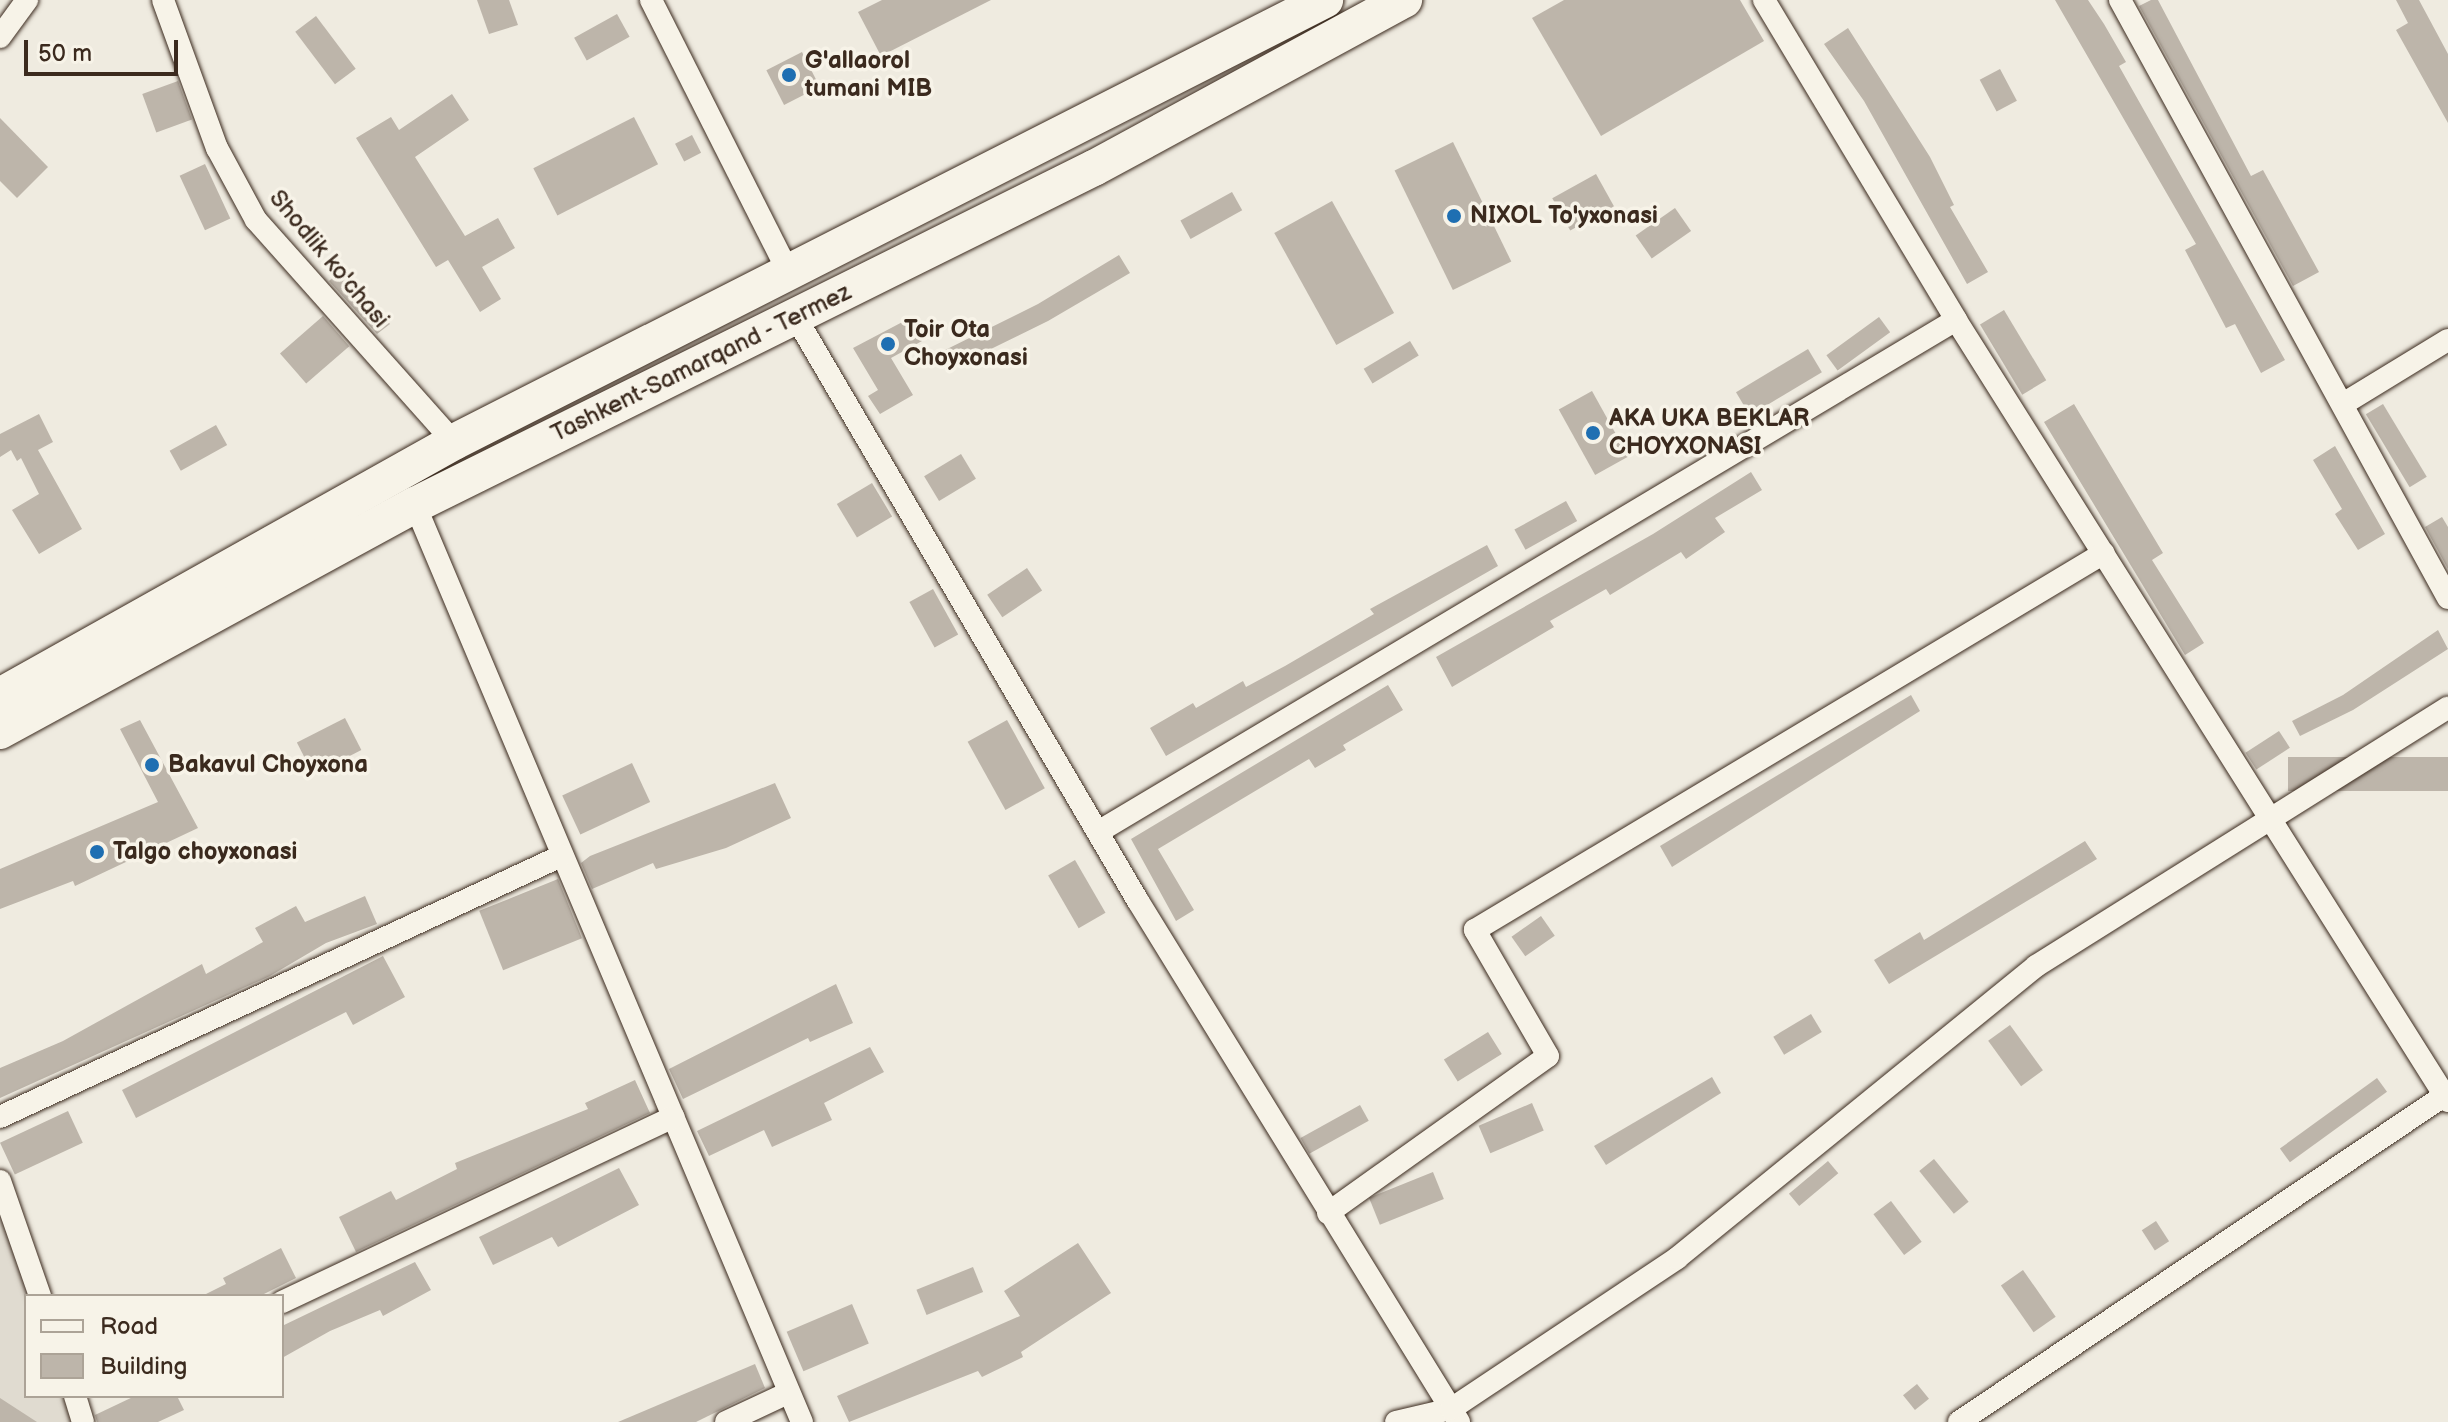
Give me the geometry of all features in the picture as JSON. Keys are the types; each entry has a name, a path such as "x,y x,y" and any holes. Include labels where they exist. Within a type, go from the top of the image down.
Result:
{"highway":[{"name":"Tashkent-Samarqand - Termez","path":"0,731 415,505 1094,168 1404,0"},
{"name":"Tashkent-Samarqand - Termez","path":"0,696 454,442 789,273 1304,5"},
{"path":"545,395 527,425 545,441"}],"street":[{"path":"0,37 27,0"},
{"name":"Shodlik ko'chasi","path":"163,0 217,148 256,220 454,442"},
{"path":"651,0 789,273"},
{"path":"1764,0 1956,320 2447,1096 1959,1422"},
{"path":"2120,0 2448,598"},
{"path":"795,316 1098,832 1328,1213 1455,1415"},
{"path":"1098,832 1956,320"},
{"path":"2343,404 2448,340"},
{"path":"415,505 802,1422"},
{"path":"1328,1213 1548,1056 1475,930 2104,553"},
{"path":"1396,1422 1455,1415 1677,1258 2036,966 2269,816 2448,708"},
{"path":"0,1117 561,856"},
{"path":"284,1301 674,1117"},
{"path":"0,1181 39,1294"},
{"path":"726,1422 788,1393"},
{"path":"77,1398 83,1422"}],"shaded area":[{"path":"0,1215 32,1294 24,1294 24,1398 75,1398 84,1422 0,1422"}],"building":[{"path":"477,0 509,0 518,25 489,34"},
{"path":"882,0 991,0 881,56 858,12"},
{"path":"1564,0 1740,0 1764,41 1601,136 1532,18"},
{"path":"2055,0 2088,0 2104,24 2126,62 2119,66 2285,360 2261,373 2235,324 2226,328 2185,250 2196,244"},
{"path":"2158,0 2251,176 2263,170 2319,272 2293,286 2139,6"},
{"path":"2396,0 2419,0 2448,54 2448,123 2396,30 2408,23"},
{"path":"617,14 630,37 587,60 574,38"},
{"path":"316,16 356,69 335,84 295,32"},
{"path":"1848,28 1930,157 1954,205 1950,207 1988,272 1967,284 1864,101 1824,44"},
{"path":"802,52 820,87 784,105 766,70"},
{"path":"2000,69 2017,101 1997,112 1980,80"},
{"path":"178,81 192,120 156,133 142,94"},
{"path":"452,94 469,120 415,157 465,236 498,218 515,248 482,267 501,299 480,312 448,260 436,267 356,138 391,117 399,130"},
{"path":"634,117 658,164 557,216 533,168"},
{"path":"0,118 48,167 17,198 0,181"},
{"path":"692,135 701,153 684,161 675,144"},
{"name":"NIXOL To'yxonasi","path":"1453,142 1511,262 1453,290 1395,170"},
{"path":"205,164 230,218 205,230 180,176"},
{"path":"1596,174 1614,206 1570,231 1552,198"},
{"path":"1232,192 1242,210 1191,239 1180,221"},
{"path":"1332,201 1394,313 1336,345 1274,233"},
{"path":"1675,208 1691,231 1652,258 1636,236"},
{"path":"1119,255 1130,273 1048,321 946,371 937,354 1038,304"},
{"path":"344,268 390,324 377,334 329,281"},
{"path":"2004,310 2046,380 2022,395 1980,324"},
{"path":"323,316 349,346 306,384 280,353"},
{"path":"1879,317 1890,332 1838,371 1826,355"},
{"path":"910,318 922,341 891,358 913,395 880,414 868,396 878,390 853,348"},
{"path":"1410,341 1419,356 1372,383 1364,369"},
{"path":"1808,349 1822,372 1750,415 1736,392"},
{"name":"AKA UKA BEKLAR CHOYXONASI","path":"1592,391 1628,457 1595,475 1559,409"},
{"path":"2074,404 2163,553 2152,560 2204,643 2185,655 2044,422"},
{"path":"2383,404 2427,477 2410,487 2366,414"},
{"path":"39,414 53,442 38,450 82,529 39,554 12,510 39,494 21,458 17,461 11,450 0,457 0,434"},
{"path":"216,425 227,445 181,471 170,451"},
{"path":"2335,446 2385,534 2358,550 2335,514 2342,509 2313,460"},
{"path":"961,454 976,479 939,501 924,476"},
{"path":"1751,472 1762,490 1715,518 1725,532 1686,559 1681,552 1610,595 1606,589 1550,621 1554,627 1452,687 1436,657 1653,534"},
{"path":"872,483 892,516 857,538 837,504"},
{"path":"1566,501 1577,521 1526,550 1514,530"},
{"path":"2442,517 2448,527 2448,569 2425,527"},
{"path":"1487,545 1498,566 1166,756 1150,728 1193,703 1196,708 1243,681 1246,687 1285,666 1374,614 1370,609"},
{"path":"1027,568 1042,590 1002,617 987,595"},
{"path":"933,589 958,634 935,648 909,602"},
{"path":"2438,630 2448,649 2353,710 2300,736 2292,721 2343,695"},
{"path":"1388,685 1403,710 1343,745 1346,750 1315,768 1309,759 1158,849 1194,910 1176,921 1131,839"},
{"path":"1911,695 1920,711 1672,867 1660,846"},
{"path":"345,718 361,750 313,775 297,743"},
{"path":"140,720 198,828 75,886 73,881 0,909 0,869 158,802 120,729"},
{"path":"1007,720 1045,788 1005,810 968,742"},
{"path":"2279,731 2290,748 2256,770 2245,753"},
{"path":"2288,757 2448,757 2448,791 2288,791"},
{"path":"632,763 650,802 580,835 562,796"},
{"path":"775,783 791,818 726,848 656,869 653,863 592,889 581,863 590,856"},
{"path":"2085,841 2097,859 1889,984 1874,960 1920,932 1924,940"},
{"path":"1075,860 1106,913 1079,928 1048,876"},
{"path":"558,879 582,938 503,970 479,911"},
{"path":"365,896 377,924 326,943 270,976 0,1098 0,1068 63,1041 202,964 206,974 263,942 255,928 296,906 305,922"},
{"path":"1541,916 1555,936 1525,956 1512,937"},
{"path":"383,956 405,997 353,1025 346,1012 136,1118 122,1090"},
{"path":"836,984 853,1023 810,1042 808,1038 683,1099 669,1069"},
{"path":"1811,1014 1822,1032 1784,1055 1773,1037"},
{"path":"2010,1025 2043,1070 2021,1086 1988,1041"},
{"path":"1488,1032 1502,1054 1458,1082 1444,1060"},
{"path":"870,1047 884,1072 824,1103 832,1120 772,1147 764,1130 709,1156 697,1131"},
{"path":"1712,1077 1721,1093 1606,1165 1594,1146"},
{"path":"2377,1078 2387,1092 2290,1162 2280,1149"},
{"path":"635,1080 650,1113 356,1252 339,1217 391,1191 396,1200 457,1169 455,1163 588,1109 585,1103"},
{"path":"1532,1103 1544,1131 1490,1153 1479,1126"},
{"path":"1360,1105 1369,1121 1309,1154 1301,1138"},
{"path":"68,1111 83,1143 15,1174 0,1143"},
{"path":"1934,1159 1969,1202 1954,1214 1919,1171"},
{"path":"1828,1161 1838,1173 1799,1206 1789,1194"},
{"path":"619,1168 639,1205 558,1247 552,1237 493,1265 479,1237"},
{"path":"1433,1172 1444,1199 1380,1225 1369,1198"},
{"path":"1891,1201 1922,1242 1904,1255 1873,1214"},
{"path":"2156,1221 2169,1241 2155,1250 2142,1230"},
{"path":"1078,1243 1111,1293 1021,1352 1023,1357 982,1377 978,1371 849,1422 837,1396 1020,1316 1004,1291"},
{"path":"281,1248 296,1278 264,1294 206,1294 226,1284 223,1278"},
{"path":"415,1262 431,1290 383,1316 380,1310 330,1331 284,1357 284,1325"},
{"path":"973,1267 983,1292 927,1315 916,1290"},
{"path":"2023,1270 2056,1317 2034,1332 2001,1285"},
{"path":"852,1304 869,1344 803,1371 787,1332"},
{"path":"755,1364 765,1388 696,1422 618,1422"},
{"path":"1917,1384 1929,1399 1915,1410 1903,1395"},
{"path":"0,1398 37,1422 0,1422"},
{"path":"131,1398 178,1398 184,1410 158,1422 97,1422 95,1415"}],"place":[{"name":"G'allaorol tumani MIB","path":"789,75"},
{"name":"NIXOL To'yxonasi","path":"1454,216"},
{"name":"Toir Ota Choyxonasi","path":"888,344"},
{"name":"AKA UKA BEKLAR CHOYXONASI","path":"1593,433"},
{"name":"Bakavul Choyxona","path":"152,765"},
{"name":"Talgo choyxonasi","path":"97,852"}]}
